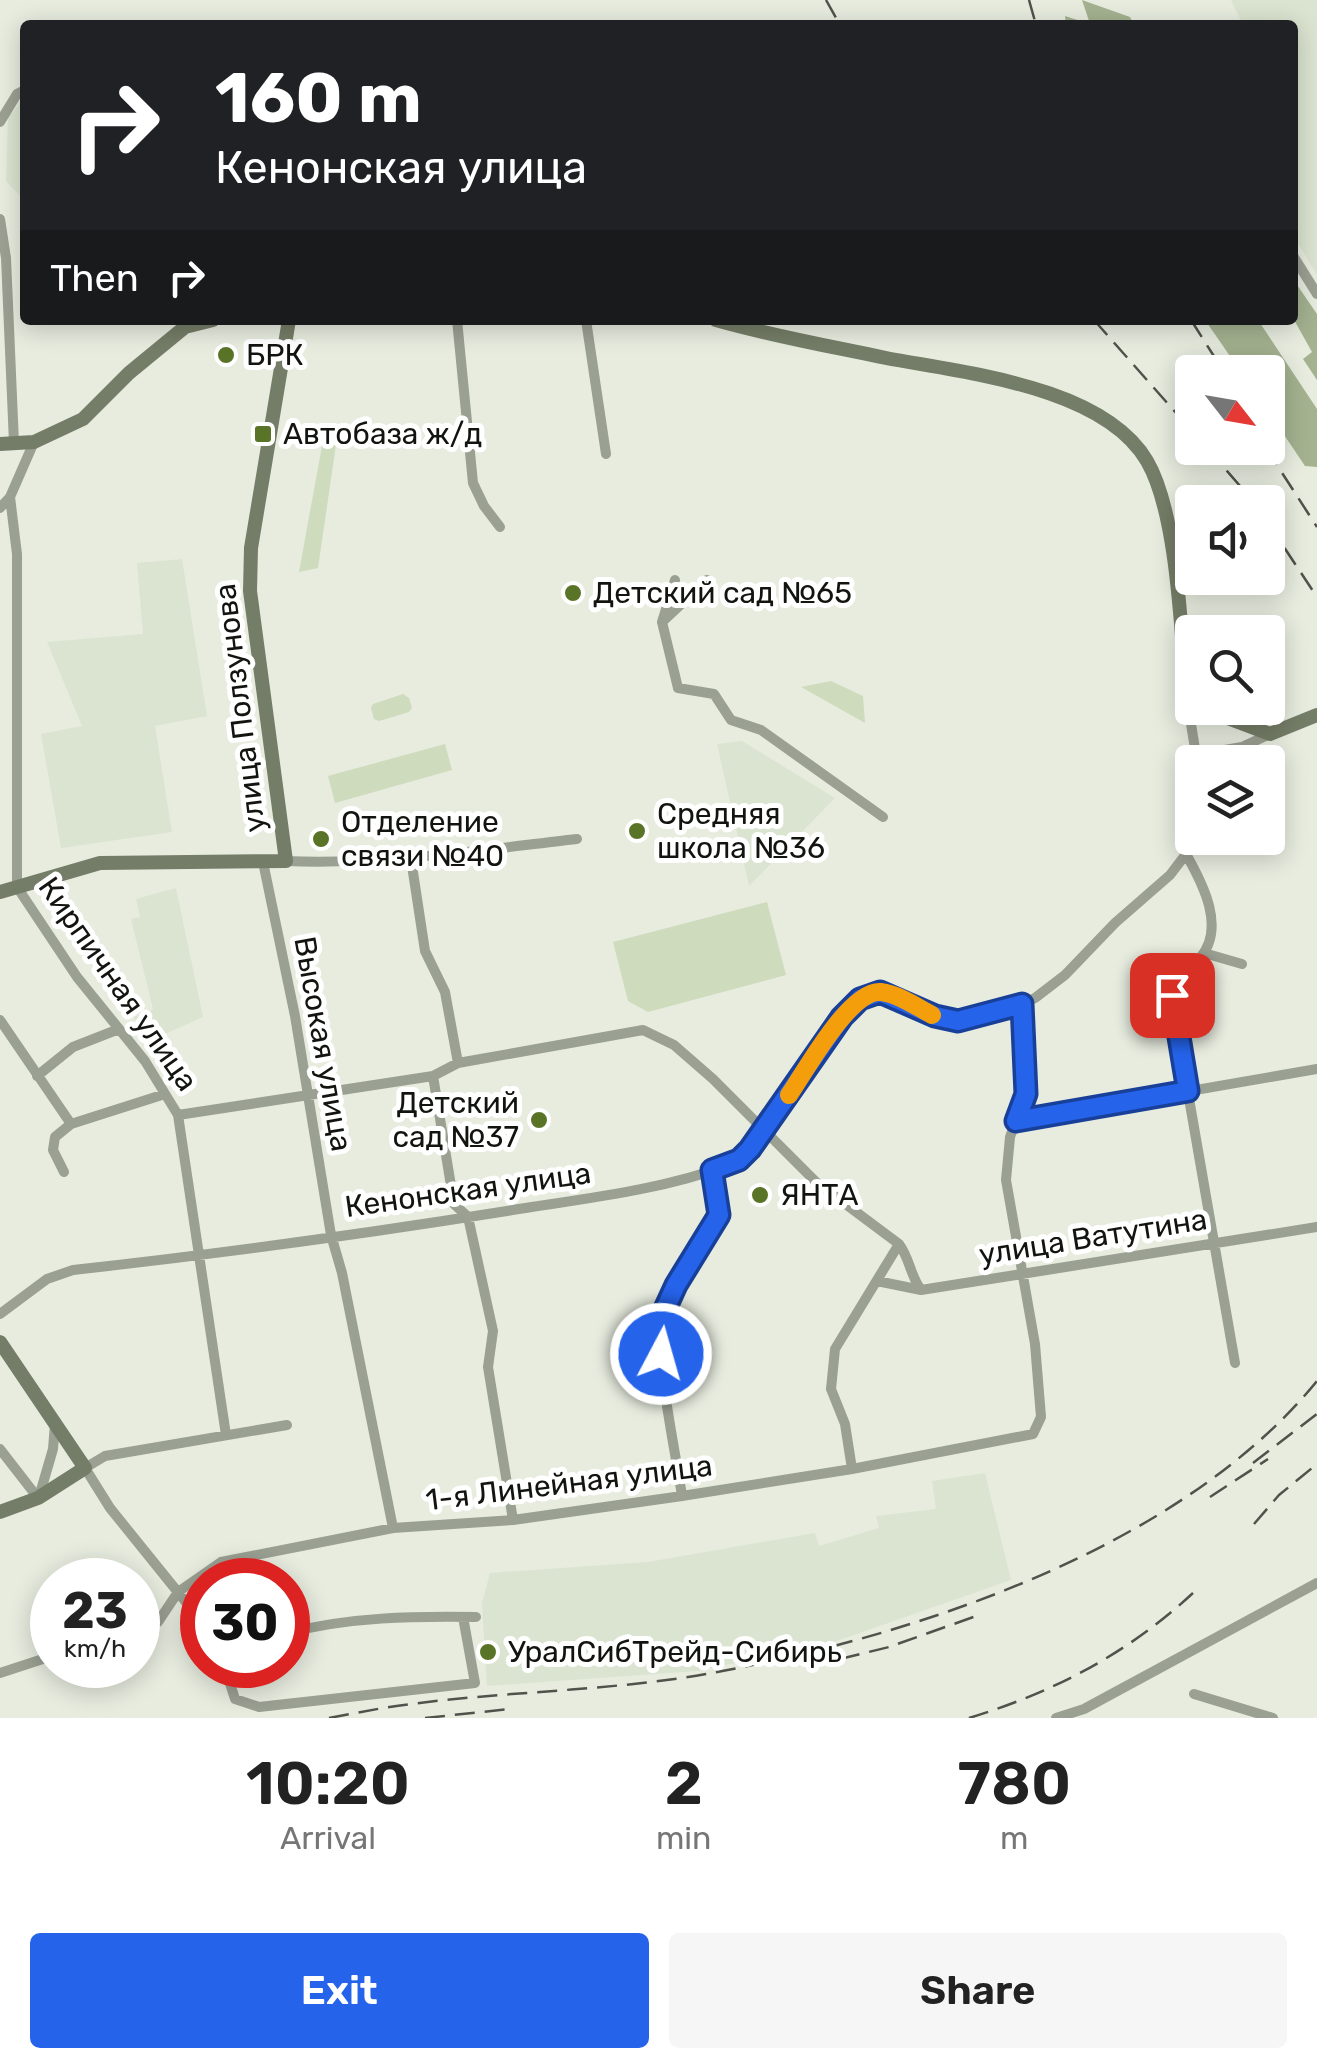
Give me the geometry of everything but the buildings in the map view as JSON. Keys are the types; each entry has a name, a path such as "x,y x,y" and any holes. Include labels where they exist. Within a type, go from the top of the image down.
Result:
{"street":[{"path":"0,120 20,93"},
{"path":"0,219 7,443 34,442 83,419 129,373 185,327 193,325"},
{"path":"1298,264 1317,294"},
{"name":"улица Ползунова","path":"288,325 251,548 250,591 286,861 411,859 577,839"},
{"path":"457,325 473,483 500,527"},
{"path":"587,325 606,454"},
{"path":"736,325 1025,387 1108,420 1138,449 1159,487 1180,615"},
{"path":"0,508 10,497 34,442"},
{"name":"Кирпичная улица","path":"10,497 17,554 17,887 77,977 178,1114 226,1436"},
{"path":"675,580 662,622 678,688 714,694 730,720 762,730 883,817"},
{"path":"662,622 707,580"},
{"path":"1246,745 1317,715"},
{"path":"1246,725 1270,734"},
{"path":"1021,1275 1006,1180 1010,1137 1026,1094 1022,1004 1064,974 1170,875 1185,855"},
{"path":"1186,855 1211,910 1211,932 1204,953 1174,984 1172,995 1235,1363"},
{"path":"411,859 424,951 446,992 458,1063"},
{"path":"0,892 100,863 286,861"},
{"name":"Высокая улица","path":"263,862 331,1235 393,1528"},
{"path":"1204,953 1242,964"},
{"name":"Кенонская улица","path":"0,1314 47,1279 72,1270 468,1217 625,1192 712,1170 739,1160 764,1131 850,1008 871,993 886,994 935,1016 958,1021 1022,1004"},
{"path":"0,1020 4,1034 70,1124"},
{"path":"37,1076 74,1047 119,1029"},
{"path":"178,1114 433,1076 458,1063 643,1030 674,1045 713,1078 816,1182 900,1244 920,1290"},
{"path":"1016,1121 1317,1070"},
{"path":"433,1076 454,1204 468,1217 493,1331 488,1367 514,1520"},
{"path":"64,1172 53,1150 56,1137 70,1124 165,1094"},
{"path":"682,1496 661,1354 660,1320 676,1285 719,1215 712,1170"},
{"name":"улица Ватутина","path":"877,1281 920,1290 1317,1227"},
{"path":"852,1469 846,1424 832,1388 835,1349 900,1244"},
{"name":"1-я Линейная улица","path":"160,1619 178,1592 221,1562 393,1528 514,1520 682,1496 1033,1434 1041,1416 1035,1344 1021,1275"},
{"path":"0,1342 110,1508 180,1594"},
{"path":"38,1498 53,1449 55,1424"},
{"path":"0,1512 38,1498 105,1456 287,1425"},
{"path":"0,1449 38,1498"},
{"path":"1056,1718 1084,1709 1317,1583"},
{"path":"231,1688 235,1699 259,1707 475,1683 463,1617"},
{"path":"310,1627 476,1617"},
{"path":"0,1672 30,1663"},
{"path":"1194,1694 1273,1718"}],"shaded area":[{"path":"1231,0 1317,0 1317,275 1298,243 1298,20 1241,20"},
{"path":"20,104 20,196 6,181 8,117"},
{"path":"326,424 338,431 318,568 299,572"},
{"path":"182,559 207,716 155,726 172,832 61,848 41,734 82,726 47,642 143,634 137,563"},
{"path":"831,681 863,696 865,723 801,687"},
{"path":"403,694 409,698 409,712 374,719 373,704"},
{"path":"742,741 835,798 749,886 717,744"},
{"path":"445,744 452,770 335,803 328,776"},
{"path":"176,888 203,1017 145,1043 134,1017 153,1009 131,919 140,917 136,899"},
{"path":"767,902 786,975 648,1012 628,1001 613,942"},
{"path":"985,1473 1011,1580 834,1642 698,1671 487,1686 482,1603 490,1573 648,1562 815,1533 819,1546 879,1528 876,1516 936,1509 932,1481"}],"green space":[{"path":"1082,0 1132,20 1089,20"},
{"path":"1298,286 1317,314 1317,380 1303,359 1312,352 1297,325"},
{"path":"1208,325 1261,325 1281,355 1229,355"},
{"path":"1285,361 1317,409 1317,467 1305,466 1285,436"}],"railway":[{"path":"826,0 837,20"},
{"path":"1029,0 1035,20"},
{"path":"1098,325 1175,412"},
{"path":"1194,325 1213,355"},
{"path":"1222,465 1239,485"},
{"path":"1277,465 1317,527"},
{"path":"1285,549 1317,597"},
{"path":"329,1718 449,1700 706,1674 870,1636 954,1609 1038,1577 1118,1538 1193,1492 1260,1440 1317,1381"},
{"path":"1253,1463 1317,1414"},
{"path":"1210,1497 1268,1459"},
{"path":"1254,1524 1279,1495 1317,1464"},
{"path":"969,1718 1031,1696 1088,1669 1142,1635 1193,1593"},
{"path":"840,1659 889,1647 979,1615"},
{"path":"425,1718 510,1709"}],"slow traffic":[{"path":"789,1095 860,999 880,992 932,1015"}],"place":[{"name":"БРК","path":"226,355"},
{"name":"Автобаза ж/д","path":"263,434"},
{"name":"Детский сад №65","path":"573,593"},
{"name":"Средняя школа №36","path":"637,831"},
{"name":"Отделение связи №40","path":"321,839"},
{"name":"Детский сад №37","path":"539,1120"},
{"name":"ЯНТА","path":"760,1195"},
{"name":"УралСибТрейд-Сибирь","path":"488,1652"}],"route":[{"path":"661,1354 660,1320 676,1285 719,1215 712,1170 732,1164 750,1149 842,1017 860,999 880,992 935,1016 958,1021 1022,1004 1026,1094 1016,1121 1188,1091 1172,995"}]}
